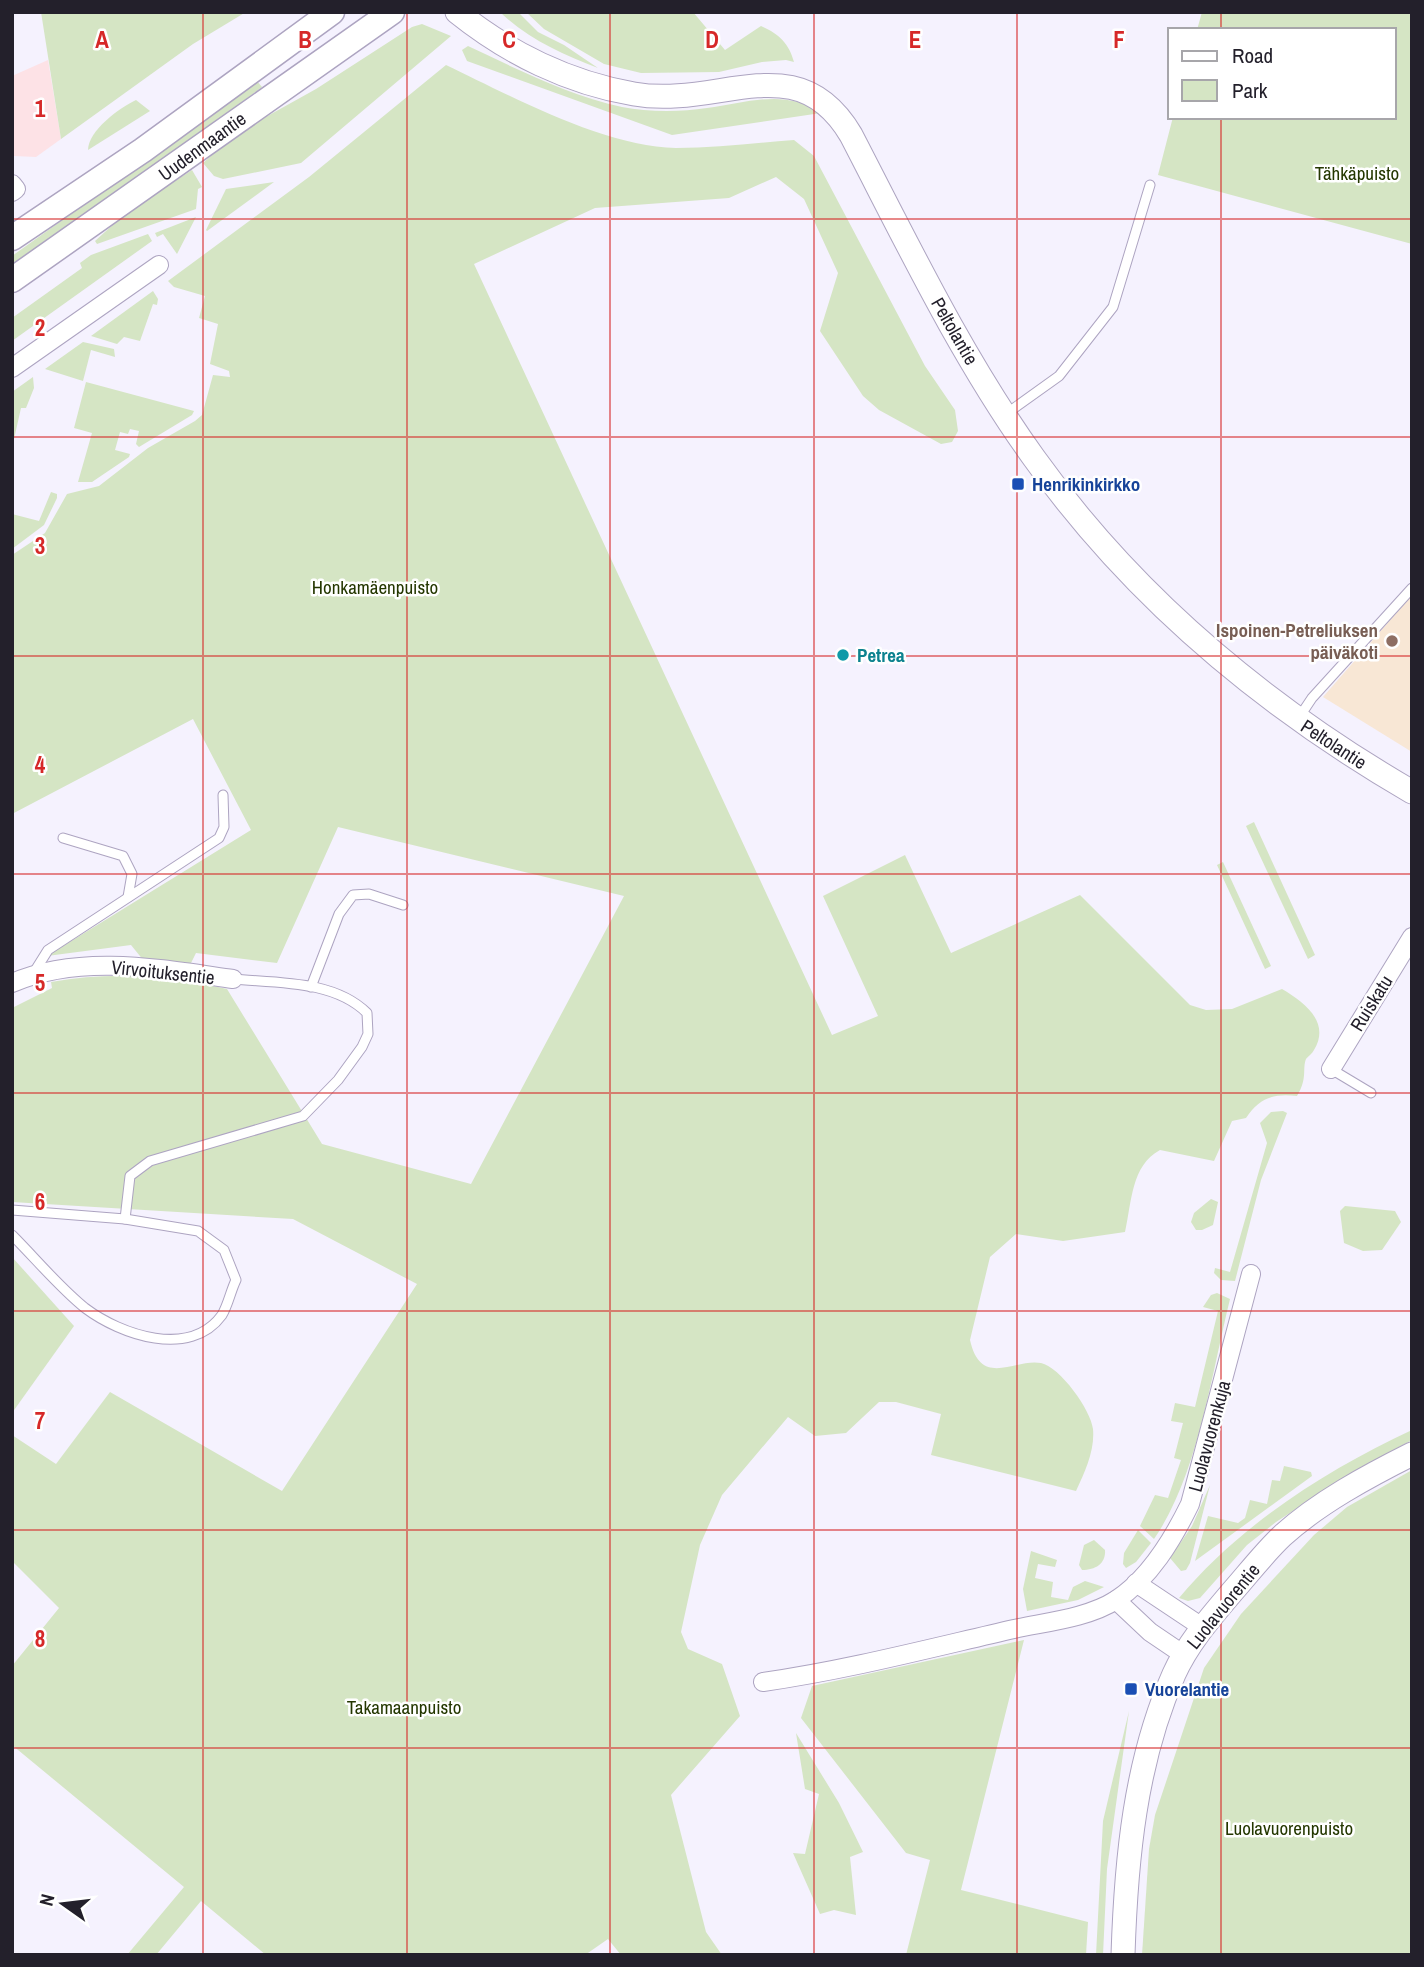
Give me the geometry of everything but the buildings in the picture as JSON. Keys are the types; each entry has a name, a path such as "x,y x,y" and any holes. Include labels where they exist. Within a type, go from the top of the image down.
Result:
{"main road":[{"name":"Uudenmaantie","path":"12,238 154,143 332,12"},
{"name":"Uudenmaantie","path":"12,280 392,12"}],"street":[{"name":"Peltolantie","path":"457,12 486,36 527,58 612,89 677,97 780,85 804,89 825,101 838,113 851,135 935,295 1005,415 1083,523 1118,562 1194,637 1253,688 1297,720 1412,792"},
{"path":"12,368 159,265"},
{"name":"Ruiskatu","path":"1331,1069 1412,937"},
{"name":"Virvoituksentie","path":"12,984 33,974 125,965 233,979"},
{"name":"Luolavuorenkuja","path":"1136,1583 1167,1546 1195,1493 1251,1274"},
{"name":"Luolavuorentie","path":"1123,1955 1127,1879 1137,1801 1157,1720 1184,1655 1202,1627 1282,1536 1362,1481 1412,1454"},
{"path":"763,1682 1093,1611 1116,1600 1136,1583 1202,1627"},
{"path":"1116,1600 1150,1632 1184,1655"}],"lane":[{"path":"1005,415 1059,376 1113,307 1150,185"},
{"path":"1297,720 1312,698 1412,589"},
{"path":"33,974 48,950 219,838 224,827 223,795"},
{"path":"63,838 122,856 132,874 128,897"},
{"path":"311,987 339,914 354,895 369,894 403,905"},
{"path":"125,1219 130,1176 150,1161 303,1116 338,1080 368,1034 367,1013 356,1002 311,987 233,979"},
{"path":"1331,1069 1371,1093"},
{"path":"12,1210 125,1219 198,1231 224,1250 236,1280 221,1315 191,1339 156,1339 118,1326 86,1309 12,1235"}],"shaded area":[{"path":"48,60 61,139 36,157 14,156 12,76"},
{"name":"Ispoinen-Petreliuksen päiväkoti","path":"1412,595 1412,752 1323,697"}],"green space":[{"path":"41,12 246,12 193,44 61,139"},
{"path":"518,12 538,32 564,45 598,68 547,46 502,14"},
{"path":"526,12 693,12 725,50 761,26 782,40 794,62 762,62 719,72 641,73 604,64 544,29"},
{"name":"Tähkäpuisto","path":"1202,12 1412,12 1412,244 1158,175 1172,119 1396,119 1396,28 1198,28"},
{"path":"422,24 451,36 301,163 223,179 214,176 203,163 235,134 316,89 412,27"},
{"path":"468,46 562,88 622,107 653,111 686,110 780,99 807,105 821,113 672,135 467,61 462,50"},
{"path":"446,65 558,118 619,139 676,148 794,140 814,156 925,366 955,410 958,431 952,442 941,444 879,410 863,396 820,331 838,273 804,199 776,177 729,198 595,208 474,264 832,1035 878,1016 823,896 905,855 951,953 1080,895 1190,1005 1206,1010 1232,1009 1282,989 1299,1000 1313,1014 1319,1030 1318,1040 1306,1059 1304,1079 1297,1096 1268,1098 1256,1106 1246,1118 1232,1121 1214,1161 1160,1150 1150,1157 1143,1165 1134,1185 1125,1232 1063,1241 1016,1234 990,1257 970,1340 975,1355 982,1364 990,1367 1041,1363 1057,1372 1073,1390 1087,1411 1093,1429 1089,1461 1076,1491 931,1455 941,1414 896,1402 879,1402 846,1433 815,1436 788,1417 722,1495 700,1545 681,1632 688,1649 722,1664 740,1716 671,1795 706,1932 722,1955 621,1955 608,1939 585,1955 266,1955 201,1901 156,1955 127,1955 184,1887 12,1745 12,1666 59,1608 12,1561 12,1435 56,1464 110,1392 282,1491 417,1284 293,1219 12,1202 12,1008 52,988 51,982 96,976 183,980 227,989 322,1144 471,1184 624,896 338,827 277,963 196,953 189,967 144,961 131,945 47,956 251,830 193,719 12,814 12,555 45,533 67,494 99,486 148,448 195,421 202,415 213,375 230,377 229,371 210,364 218,324 199,318 205,296 174,287 168,281 309,177"},
{"path":"257,81 262,87 164,161 12,266 12,256"},
{"path":"136,100 150,111 88,150 93,135 99,128 113,114"},
{"path":"192,170 202,187 198,189 196,209 97,244 95,241 127,212"},
{"path":"274,182 207,231 206,230 226,189"},
{"path":"196,217 177,254 163,234 157,237 155,233"},
{"path":"148,234 152,241 12,341 12,318 82,268 80,263 91,255"},
{"path":"153,291 158,299 157,305 153,304 140,341 124,337 117,344 91,336"},
{"path":"83,342 114,349 115,357 91,350 83,381 45,369"},
{"path":"33,377 34,388 26,408 21,408 12,448 12,392"},
{"path":"86,382 194,411 192,415 139,447 136,444 139,431 130,429 128,434 120,432 115,450 130,454 129,457 92,482 78,482 92,433 74,428"},
{"path":"51,492 57,494 57,498 44,525 12,549 12,514 39,521"},
{"path":"1254,822 1315,955 1308,959 1246,826"},
{"path":"1223,862 1271,966 1265,969 1217,865"},
{"path":"1271,1112 1287,1113 1261,1180 1235,1281 1221,1280 1214,1273 1215,1268 1230,1272 1267,1143 1260,1123"},
{"path":"1211,1199 1218,1202 1213,1225 1196,1230 1191,1222 1194,1213"},
{"path":"1345,1206 1395,1211 1401,1222 1382,1250 1363,1251 1344,1243 1340,1211"},
{"path":"12,1257 74,1326 12,1413"},
{"path":"1217,1293 1230,1299 1201,1424 1182,1485 1154,1539 1140,1526 1155,1495 1168,1498 1181,1460 1174,1458 1183,1423 1171,1421 1175,1403 1195,1407 1218,1311 1203,1307 1211,1295"},
{"path":"1412,1430 1412,1440 1350,1474 1276,1522 1247,1545 1200,1598 1188,1601 1179,1598 1229,1547 1286,1502 1348,1463"},
{"path":"1284,1466 1311,1472 1312,1476 1195,1561 1208,1516 1238,1523 1245,1518 1250,1500 1267,1504 1272,1480 1280,1481"},
{"name":"Luolavuorenpuisto","path":"1412,1470 1412,1955 1142,1955 1149,1849 1155,1815 1204,1668 1241,1614 1314,1535 1347,1507"},
{"path":"1210,1485 1190,1563 1186,1570 1181,1571 1170,1558 1192,1526"},
{"path":"1138,1530 1151,1543 1136,1562 1126,1568 1123,1564 1124,1553"},
{"path":"1094,1540 1105,1550 1104,1559 1091,1569 1082,1570 1079,1565 1084,1545"},
{"path":"1031,1551 1057,1560 1055,1567 1038,1564 1035,1578 1053,1582 1051,1597 1068,1600 1073,1587 1085,1581 1104,1587 1078,1600 1027,1611 1023,1589"},
{"path":"1024,1640 961,1890 1088,1922 1086,1955 906,1955 930,1860 906,1853 801,1718 812,1686"},
{"path":"1129,1711 1107,1869 1103,1955 1096,1955 1103,1821"},
{"path":"796,1733 839,1803 863,1852 850,1857 856,1915 834,1910 820,1914 793,1853 805,1854 819,1794 805,1789"}],"place":[{"name":"Henrikinkirkko","path":"1018,484"},
{"name":"Ispoinen-Petreliuksen päiväkoti","path":"1392,641"},
{"name":"Petrea","path":"843,655"},
{"name":"Vuorelantie","path":"1131,1689"}],"park label":[{"name":"Honkamäenpuisto","path":"375,587"},
{"name":"Takamaanpuisto","path":"404,1707"}]}
